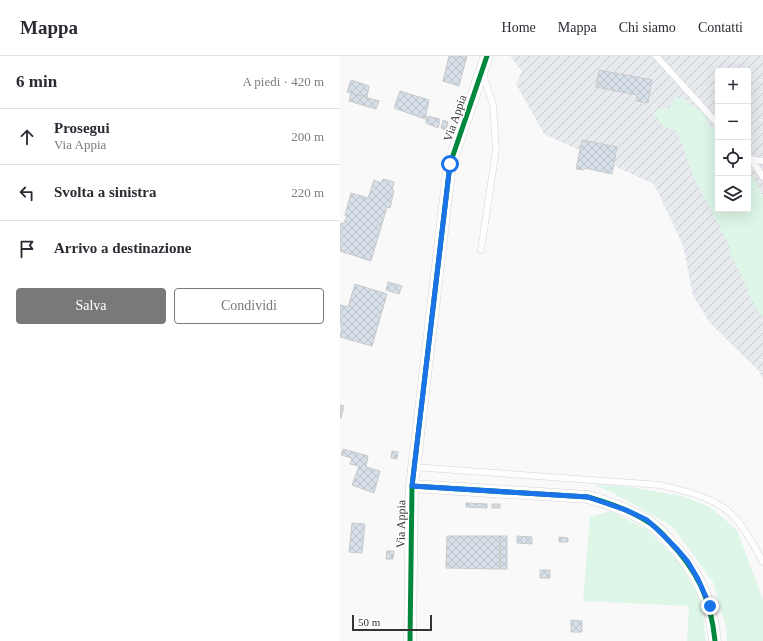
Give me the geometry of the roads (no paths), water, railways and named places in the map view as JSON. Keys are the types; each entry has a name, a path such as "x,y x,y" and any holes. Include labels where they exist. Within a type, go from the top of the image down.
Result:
{"street":[{"name":"Via Appia","path":"410,641 413,467 450,164 487,56"},
{"path":"412,486 588,497 611,504 647,520 676,548 688,562 698,579 710,606 715,641"}],"lane":[{"path":"656,56 715,121"},
{"path":"481,250 496,150 493,105 482,70"},
{"path":"751,158 763,161"},
{"path":"751,161 763,177"},
{"path":"413,467 660,484 692,493 727,510 737,520 763,562"}]}
